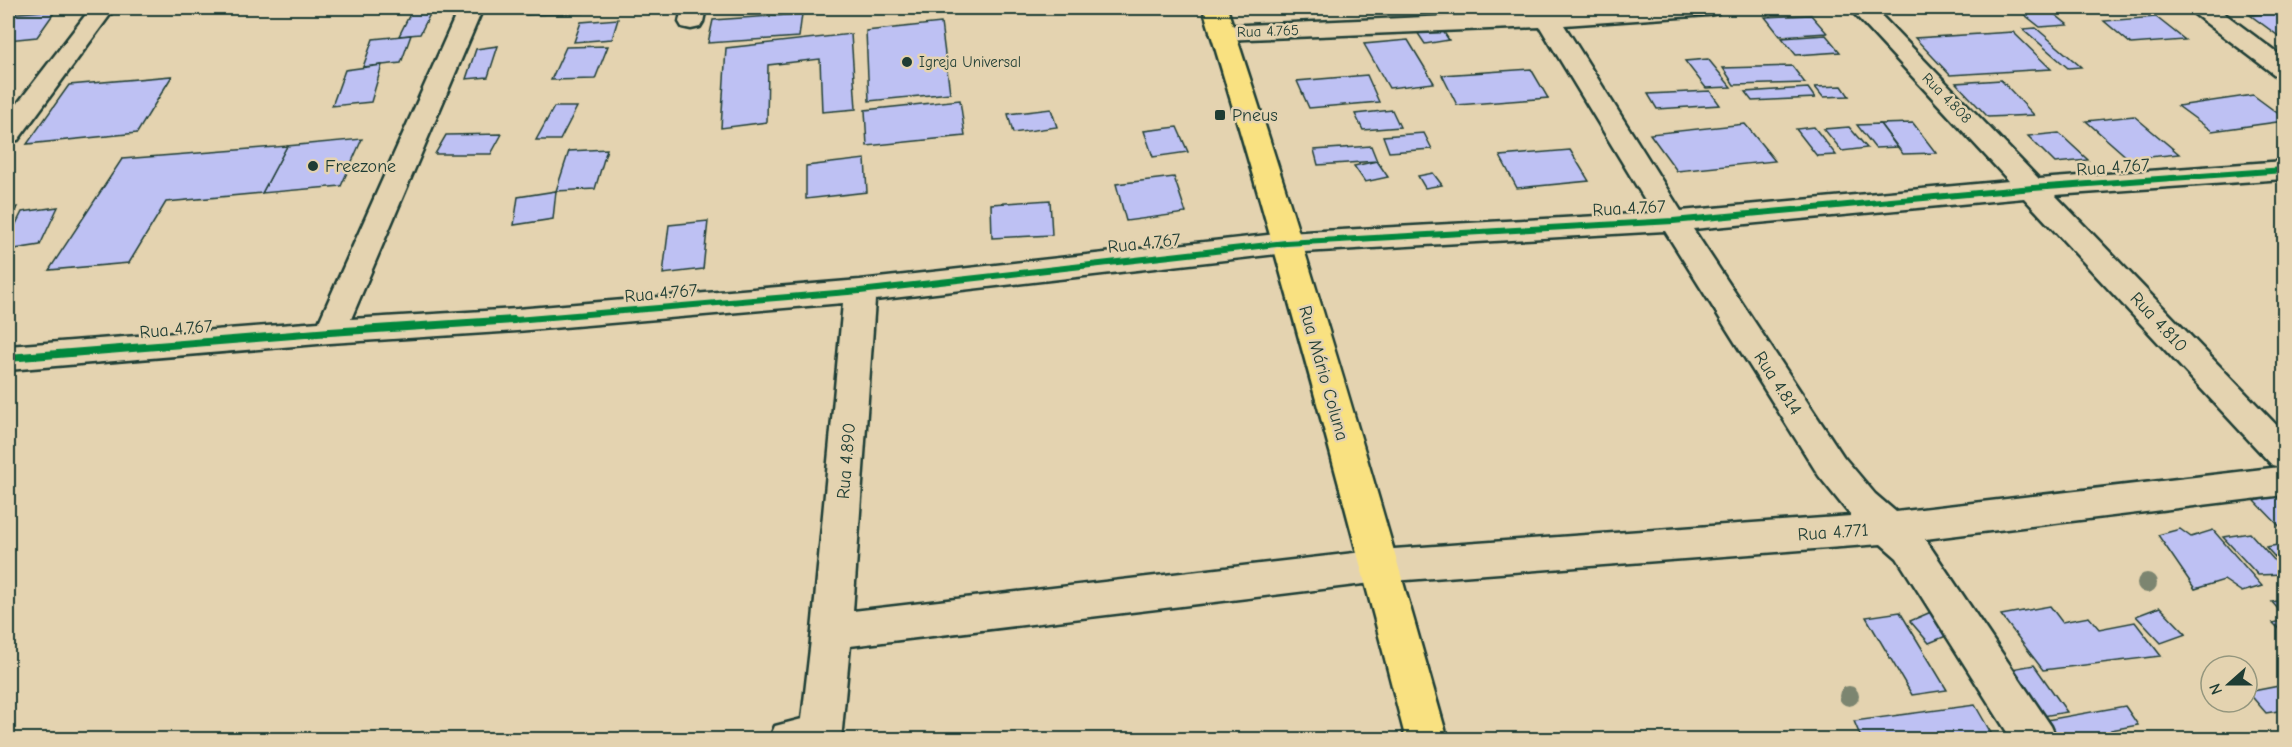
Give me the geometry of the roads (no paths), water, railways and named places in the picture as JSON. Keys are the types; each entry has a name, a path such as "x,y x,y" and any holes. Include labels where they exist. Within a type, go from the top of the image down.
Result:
{"main road":[{"name":"Rua Mário Coluna","path":"1215,8 1248,111 1380,566 1427,740"}],"street":[{"path":"8,134 103,8"},
{"path":"330,332 471,8"},
{"name":"Rua 4.765","path":"1222,33 1549,13 1709,8"},
{"name":"Rua 4.808","path":"1861,8 2033,188"},
{"path":"2202,8 2284,70"},
{"name":"Rua 4.814","path":"1549,13 1673,221 1832,466 1862,504 1910,547 2036,740"},
{"name":"Rua 4.767","path":"8,358 330,332 528,319 860,291 1286,243 1673,221 2033,188 2284,170"},
{"name":"Rua 4.810","path":"2033,188 2284,455"},
{"name":"Rua 4.890","path":"810,738 832,631 860,291"},
{"name":"Rua 4.771","path":"832,631 1380,566 1890,528 2284,481"}],"place":[{"name":"Igreja Universal","path":"907,62"},
{"name":"Pneus","path":"1220,115"},
{"name":"Freezone","path":"313,166"}]}
